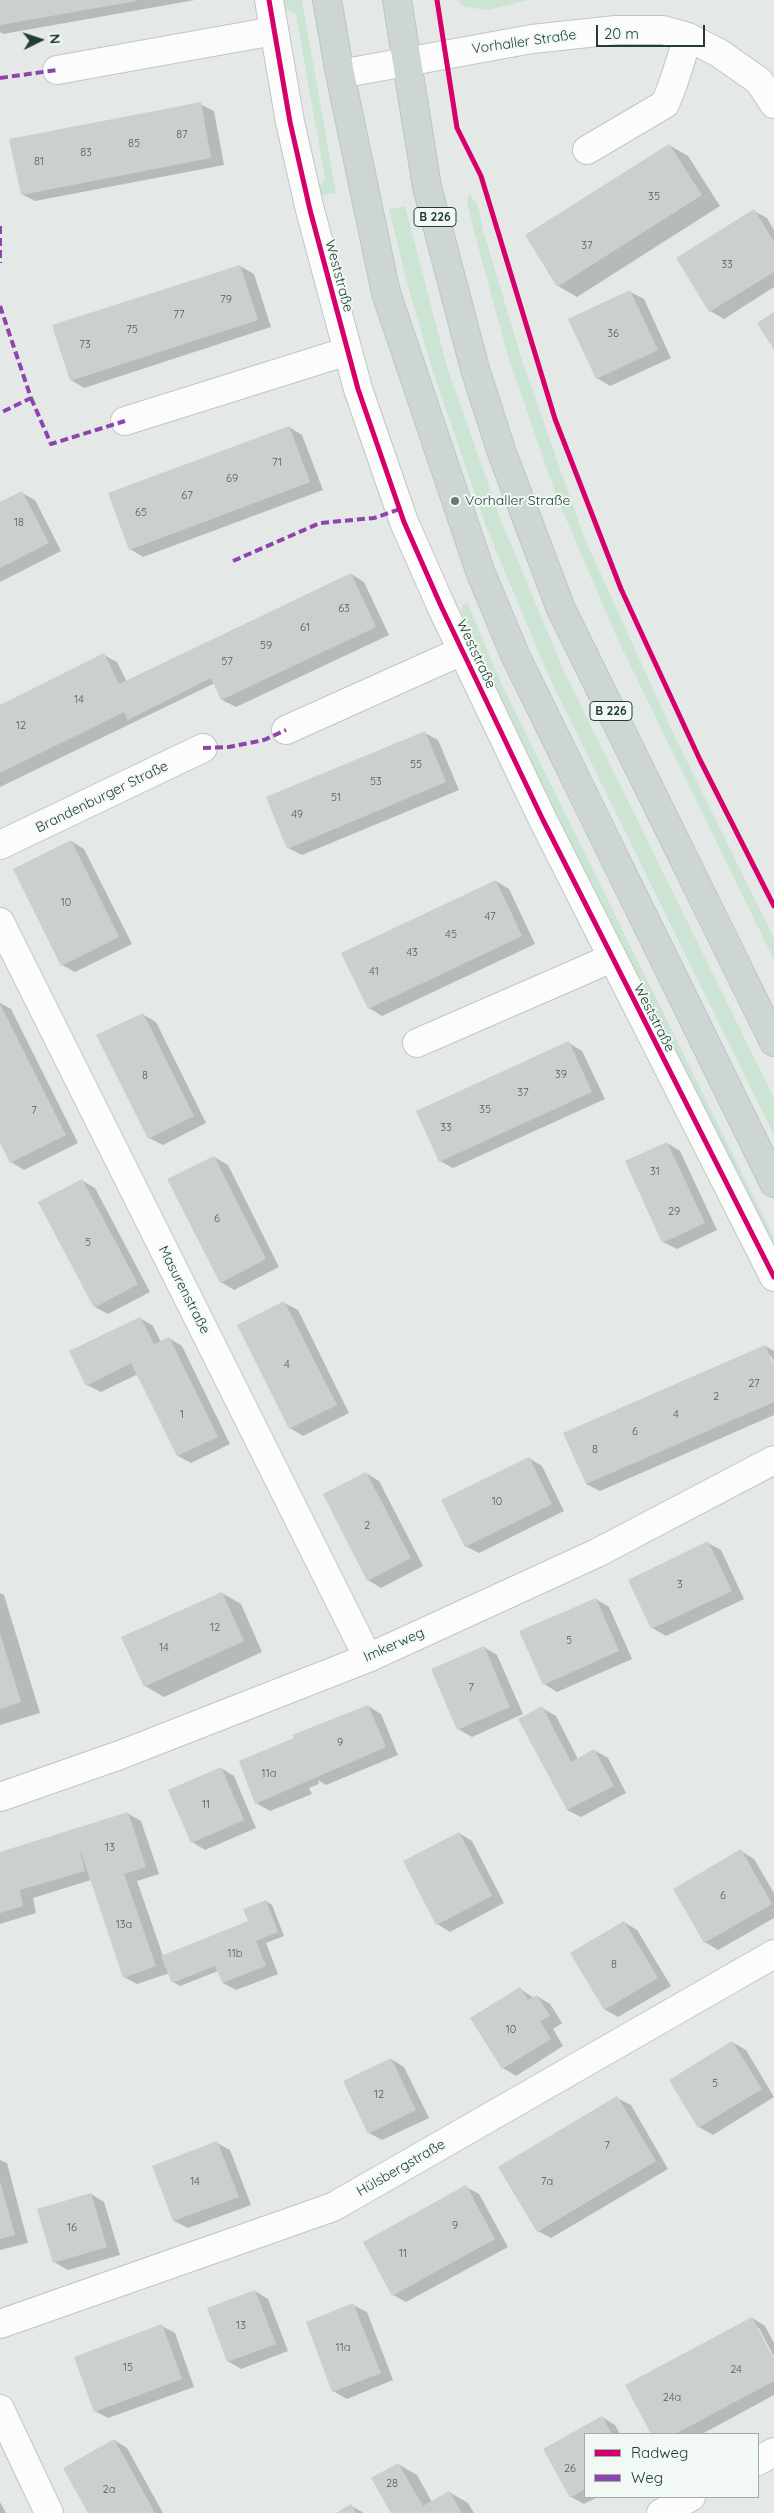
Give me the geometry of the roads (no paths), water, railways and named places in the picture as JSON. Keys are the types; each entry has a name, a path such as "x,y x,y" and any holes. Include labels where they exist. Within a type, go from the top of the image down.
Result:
{"main road":[{"path":"327,0 340,74 386,293 480,571 515,654 774,1183"},
{"name":"B 226","path":"397,0 427,187 475,369 502,453 561,609 774,1042"}],"street":[{"name":"Weststraße","path":"269,0 290,122 310,210 358,389 404,522 462,651 543,820 774,1277"},
{"name":"Vorhaller Straße","path":"340,74 532,39 616,30 663,30 688,37 719,53 759,81 774,104"},
{"path":"57,70 274,31"},
{"path":"587,150 665,104 674,84 688,37"},
{"path":"125,422 348,351"},
{"name":"Weststraße","path":"286,730 462,651"},
{"name":"Brandenburger Straße","path":"0,845 203,748"},
{"name":"Masurenstraße","path":"0,922 368,1658"},
{"path":"417,1043 612,958"},
{"name":"Imkerweg","path":"0,1797 120,1755 368,1658 597,1553 774,1460"},
{"name":"Hülsbergstraße","path":"0,2324 333,2207 774,1954"},
{"path":"0,2409 49,2513"},
{"path":"759,2460 774,2452"},
{"path":"661,2513 689,2498"}],"place":[{"name":"Vorhaller Straße","path":"455,501"}]}
